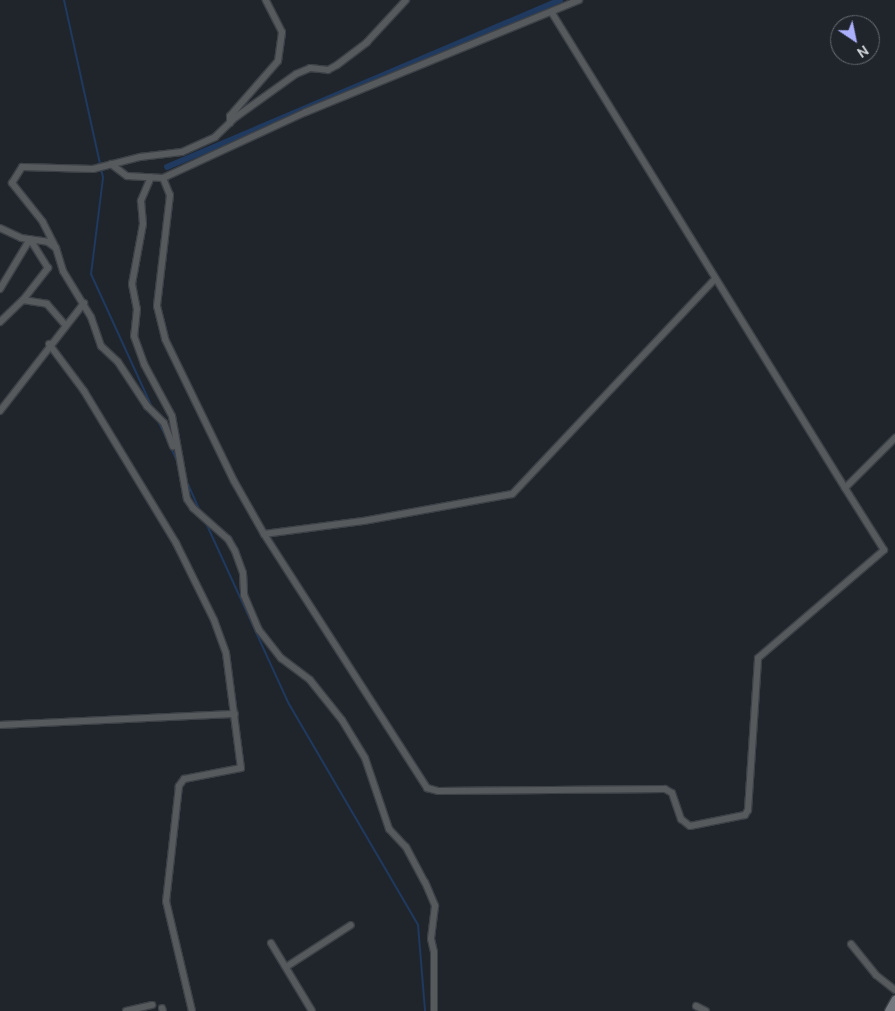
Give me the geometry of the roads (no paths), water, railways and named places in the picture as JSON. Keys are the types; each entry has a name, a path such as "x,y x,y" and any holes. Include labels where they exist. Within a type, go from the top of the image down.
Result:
{"street":[{"path":"230,123 230,116 278,61 282,32 266,0"},
{"path":"178,456 164,423 146,406 118,362 101,346 84,303 63,271 56,248 43,222 12,183 22,167 93,169 182,152 215,137 230,123 296,74 310,68 328,70 337,65 367,42 406,0"},
{"path":"112,164 127,176 163,178 330,102 579,0"},
{"path":"163,178 170,194 157,306 165,339 234,481 264,534 427,788 438,791 664,789 676,799 684,824 698,827 738,819 748,810 758,658 884,550 714,280 552,12"},
{"path":"150,177 141,201 143,224 132,284 137,309 134,336 144,364 172,416 187,499 228,539 235,551 243,574 244,595 259,630 281,658 310,680 342,720 365,758 389,829 406,847 425,882 435,906 431,939 434,952 434,1011"},
{"path":"0,228 21,238 48,242 56,248"},
{"path":"0,288 30,239"},
{"path":"0,322 23,300 48,268 30,239"},
{"path":"264,534 363,521 512,494 714,280"},
{"path":"23,300 48,304 66,325"},
{"path":"0,411 49,344 84,303"},
{"path":"49,344 84,391 176,542 214,620 226,653 241,768 184,779 179,786 166,901 192,1011"},
{"path":"845,488 895,438"},
{"path":"0,725 235,714"},
{"path":"286,967 351,925"},
{"path":"271,943 312,1011"},
{"path":"851,944 876,976 895,990"},
{"path":"889,1011 895,1000"},
{"path":"126,1011 152,1005"},
{"path":"696,1006 706,1011"}],"waterway":[{"path":"64,0 103,178 91,274 152,407"},
{"path":"167,167 560,0"},
{"path":"159,423 167,439"},
{"path":"171,448 177,461"},
{"path":"187,482 200,511"},
{"path":"206,523 289,704 418,925 425,1011"}]}
